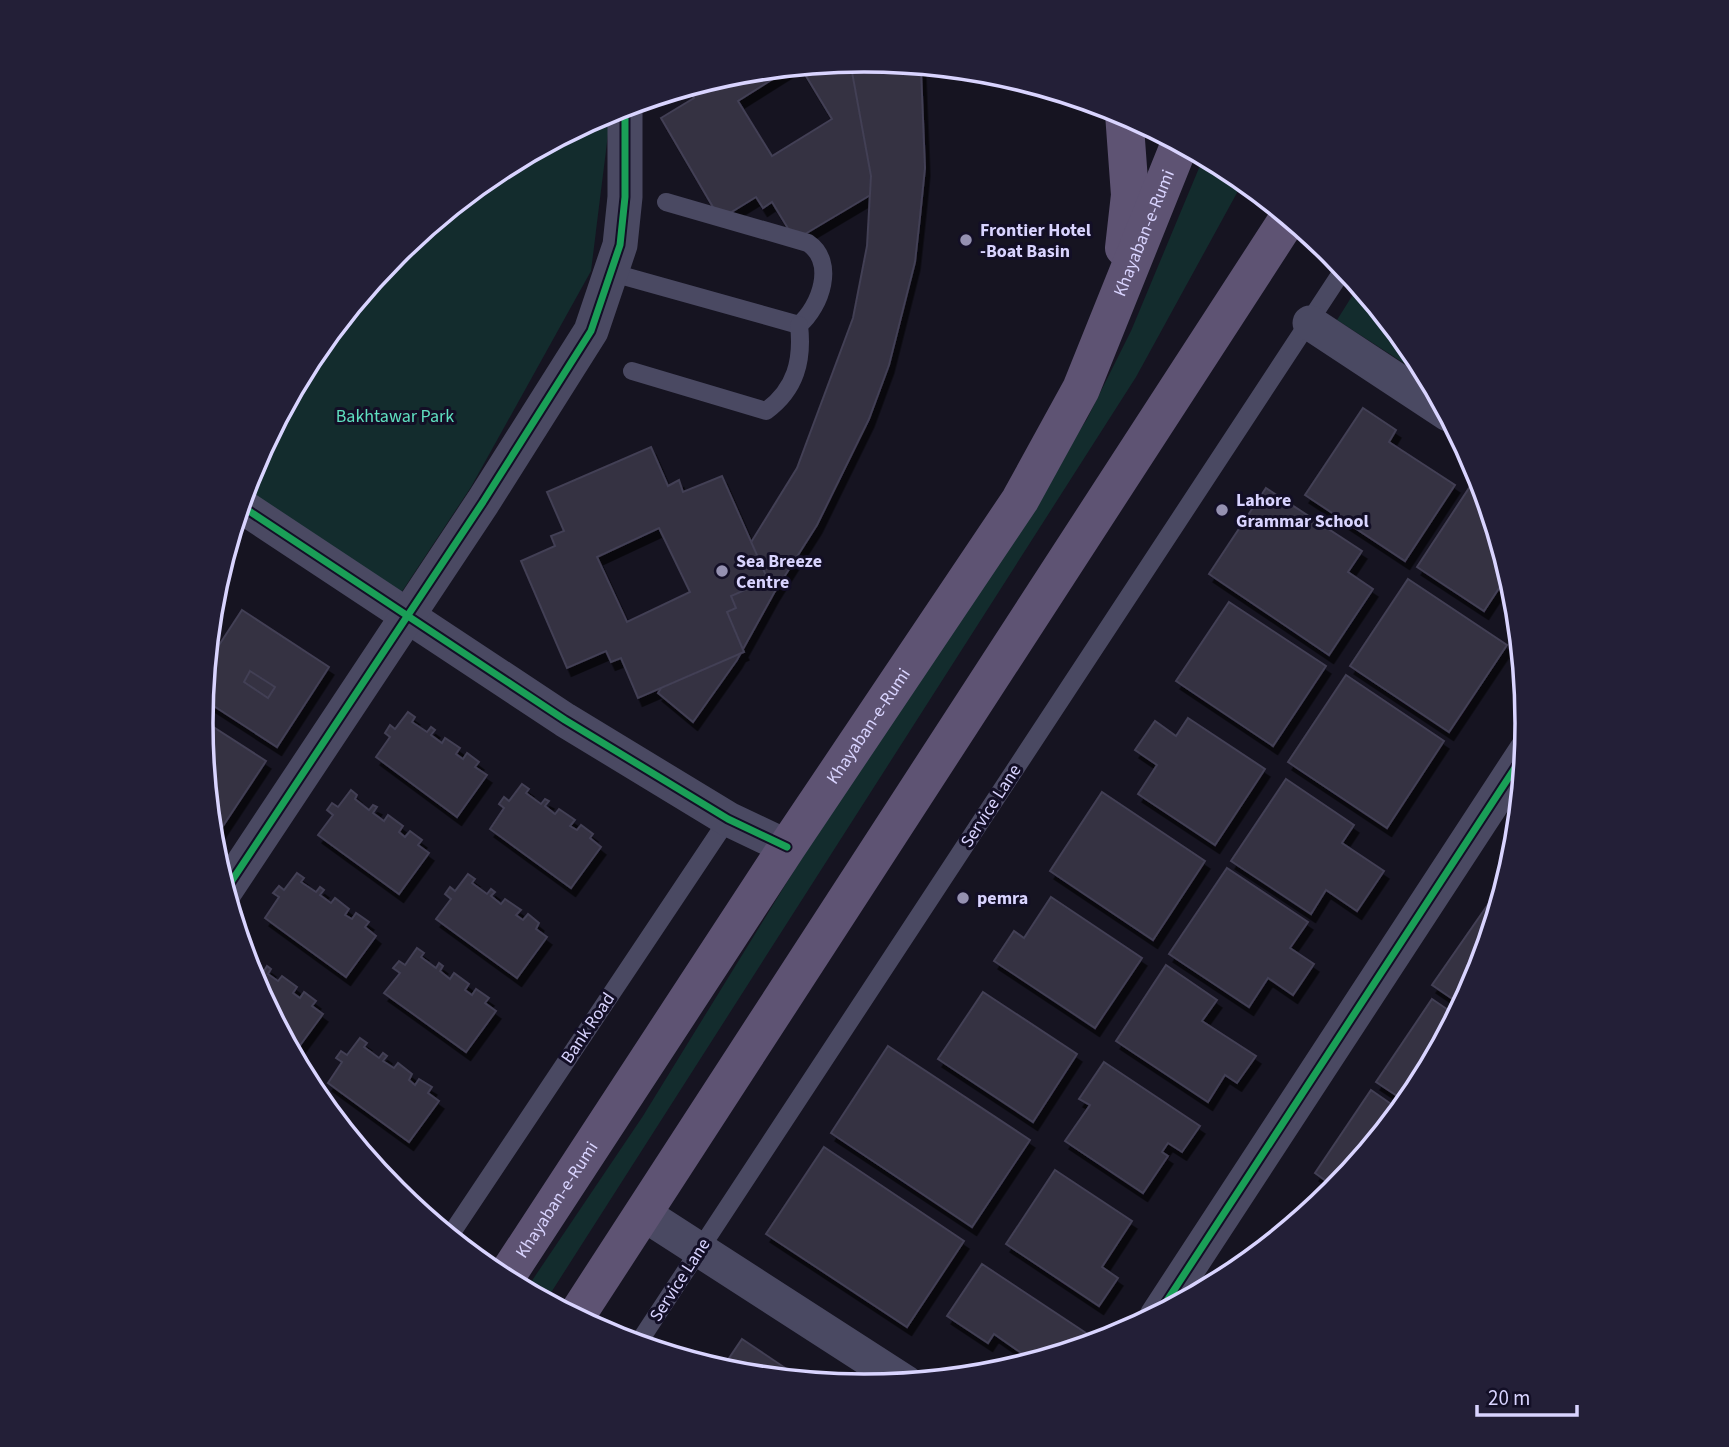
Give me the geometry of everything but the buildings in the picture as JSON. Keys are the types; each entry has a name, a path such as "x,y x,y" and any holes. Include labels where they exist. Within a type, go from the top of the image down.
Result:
{"main road":[{"path":"1119,299 1130,195 1125,126"},
{"name":"Khayaban-e-Rumi","path":"510,1270 787,847 1020,500 1081,389 1177,152"},
{"path":"1230,308 1267,211"},
{"path":"580,1310 1284,225"}],"street":[{"path":"232,880 592,331 620,246 625,197 625,117"},
{"path":"1310,323 1432,403"},
{"path":"248,511 565,720 728,819 787,847"},
{"path":"1167,1300 1515,768"},
{"path":"643,1214 892,1374"}],"lane":[{"path":"666,202 807,243 817,249 823,261 824,274 817,300 808,317 799,325"},
{"path":"612,273 799,325"},
{"name":"Service Lane","path":"643,1336 1339,277"},
{"path":"632,371 766,411 779,401 798,370 802,349 799,325"},
{"name":"Bank Road","path":"454,1230 728,819"}],"green space":[{"name":"Bakhtawar Park","path":"609,124 591,271 471,487 399,596 252,501 262,474 280,435 323,361 374,294 404,263 435,233 502,182 539,159"},
{"path":"1200,165 1238,190 1136,377 550,1294 531,1283 643,1116 835,804 1087,419 1131,331"},
{"path":"1354,293 1410,367 1337,320"}],"cycle path":[{"path":"232,880 483,502 591,331 620,245 625,197 625,117"},
{"path":"248,510 565,720 728,819 787,847"},
{"path":"1167,1300 1515,768"}],"place":[{"name":"Frontier Hotel -Boat Basin","path":"966,240"},
{"name":"Lahore Grammar School","path":"1222,510"},
{"name":"Sea Breeze Centre","path":"722,571"},
{"name":"pemra","path":"963,898"}]}
